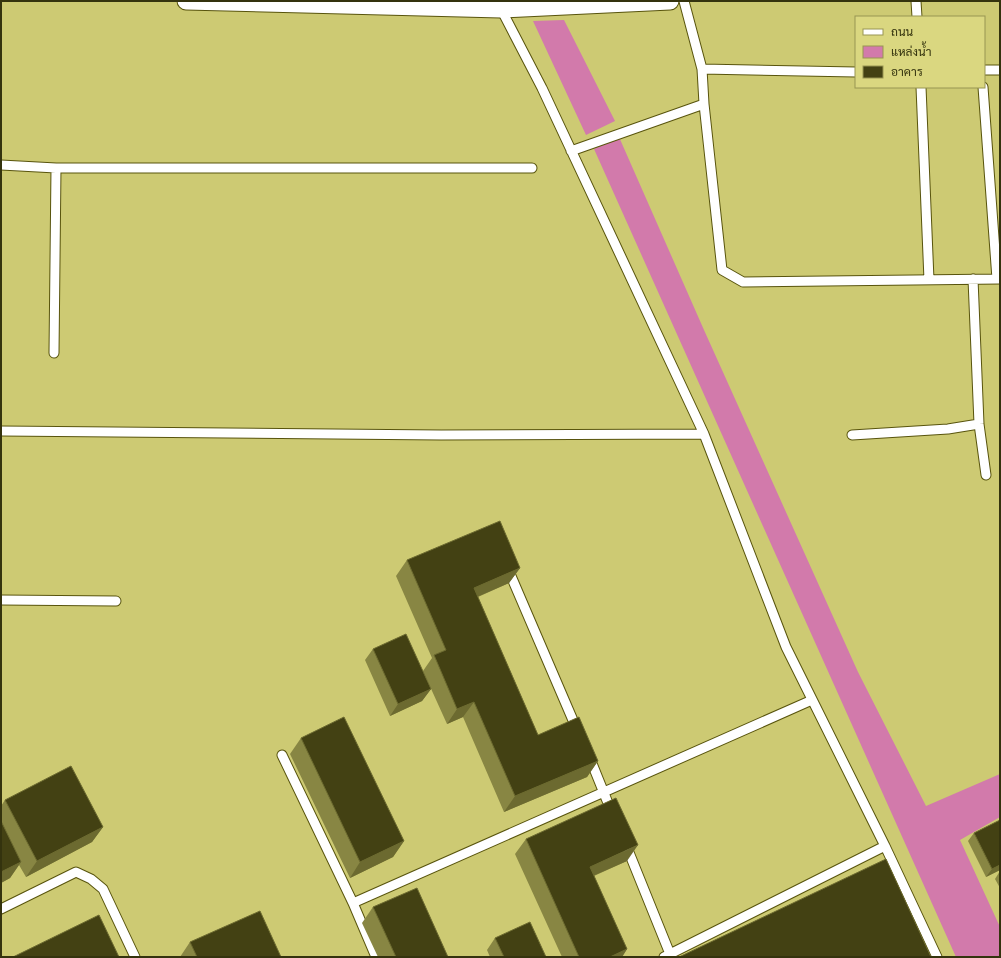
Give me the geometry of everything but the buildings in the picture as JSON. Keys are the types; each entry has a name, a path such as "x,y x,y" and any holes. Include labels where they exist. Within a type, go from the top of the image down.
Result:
{"street":[{"path":"186,1 501,9 670,1"}],"lane":[{"path":"684,1 702,69 704,104 722,270 743,282 998,279 983,88"},
{"path":"916,1 917,16"},
{"path":"501,9 542,88 704,434 786,647 885,846 937,957"},
{"path":"702,69 855,72"},
{"path":"985,70 1000,70"},
{"path":"921,88 929,280"},
{"path":"571,150 704,104"},
{"path":"1,165 56,168 532,168"},
{"path":"54,354 56,168"},
{"path":"973,279 979,424 986,475"},
{"path":"852,435 948,429 979,424"},
{"path":"1,431 441,435 704,434"},
{"path":"504,558 616,821"},
{"path":"1,600 116,601"},
{"path":"352,903 812,700"},
{"path":"282,755 376,957"},
{"path":"622,836 667,956 885,846"},
{"path":"1,909 76,872 91,878 103,889 135,957"}],"water":[{"path":"564,20 615,121 586,135 533,21"},
{"path":"619,137 858,672 926,806 1000,774 1000,817 960,840 1000,927 1000,957 956,957 594,149"}]}
